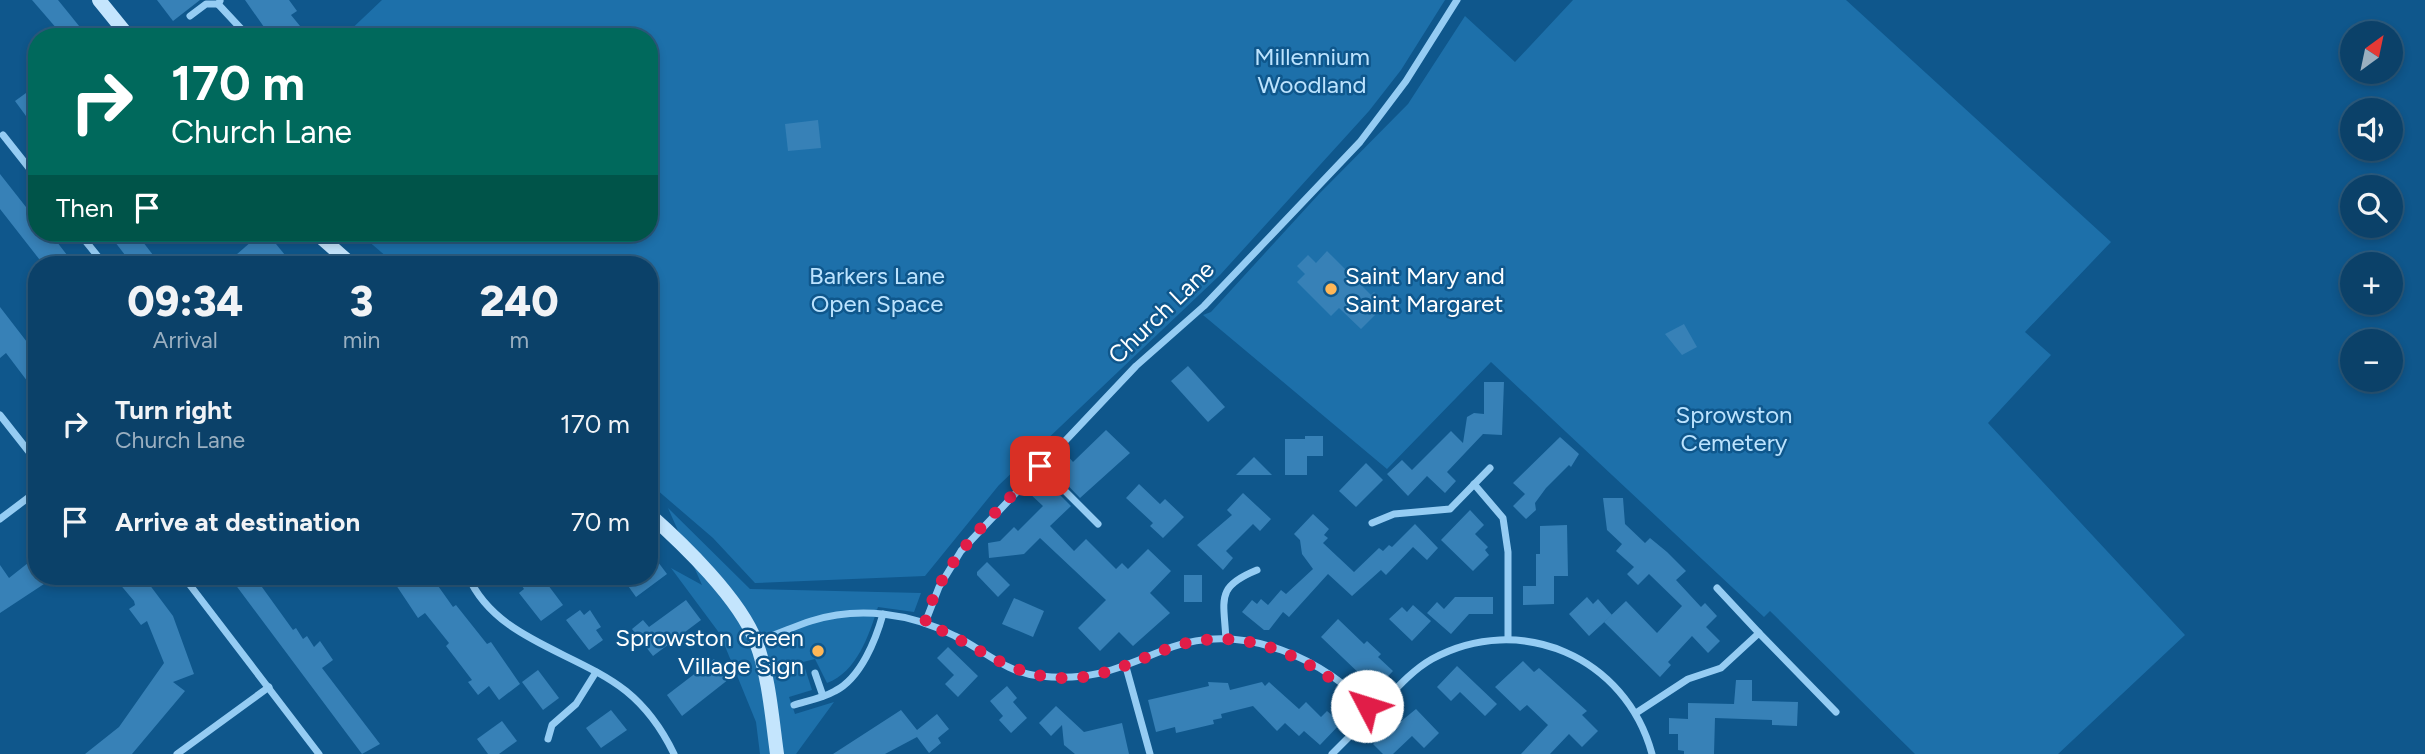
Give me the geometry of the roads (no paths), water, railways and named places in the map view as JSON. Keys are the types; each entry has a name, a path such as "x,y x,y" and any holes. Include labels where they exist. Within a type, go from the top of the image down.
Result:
{"street":[{"path":"99,0 122,28"},
{"name":"Church Lane","path":"925,623 939,587 961,551 1136,366 1204,306 1360,142 1406,81 1457,0"},
{"path":"190,16 206,5 219,2 241,28"},
{"path":"3,135 28,167"},
{"path":"86,242 98,256"},
{"path":"324,242 337,256"},
{"path":"0,415 28,451"},
{"path":"1040,466 1098,524"},
{"path":"1372,523 1394,513 1450,509 1490,468"},
{"path":"1474,484 1503,518 1508,552 1508,638"},
{"path":"0,519 28,498"},
{"path":"658,522 691,552 732,605 756,642 777,754"},
{"path":"1226,640 1224,598 1228,586 1235,579 1257,570"},
{"path":"190,585 319,754"},
{"path":"474,585 492,610 514,629 596,672 643,706 674,754"},
{"path":"1717,588 1836,712"},
{"path":"794,705 823,696 844,685 874,646 883,614"},
{"path":"756,642 830,617 883,614 925,623 956,636 1009,668 1036,676 1092,677 1126,667 1174,647 1226,640 1258,643 1285,650 1342,685 1373,713"},
{"path":"1636,713 1688,680 1721,668 1759,633"},
{"path":"1332,754 1431,660 1460,648 1508,638 1559,649 1588,663 1610,679 1636,713 1652,754"},
{"path":"1126,667 1150,754"},
{"path":"548,739 552,724 576,704 596,672"},
{"path":"815,673 823,696"},
{"path":"177,754 269,687"}],"place":[{"name":"Saint Mary and Saint Margaret","path":"1331,289"},
{"name":"Sprowston Green Village Sign","path":"818,651"}],"park label":[{"name":"Millennium Woodland","path":"1312,70"},
{"name":"Barkers Lane Open Space","path":"877,289"},
{"name":"Sprowston Cemetery","path":"1734,428"}]}
